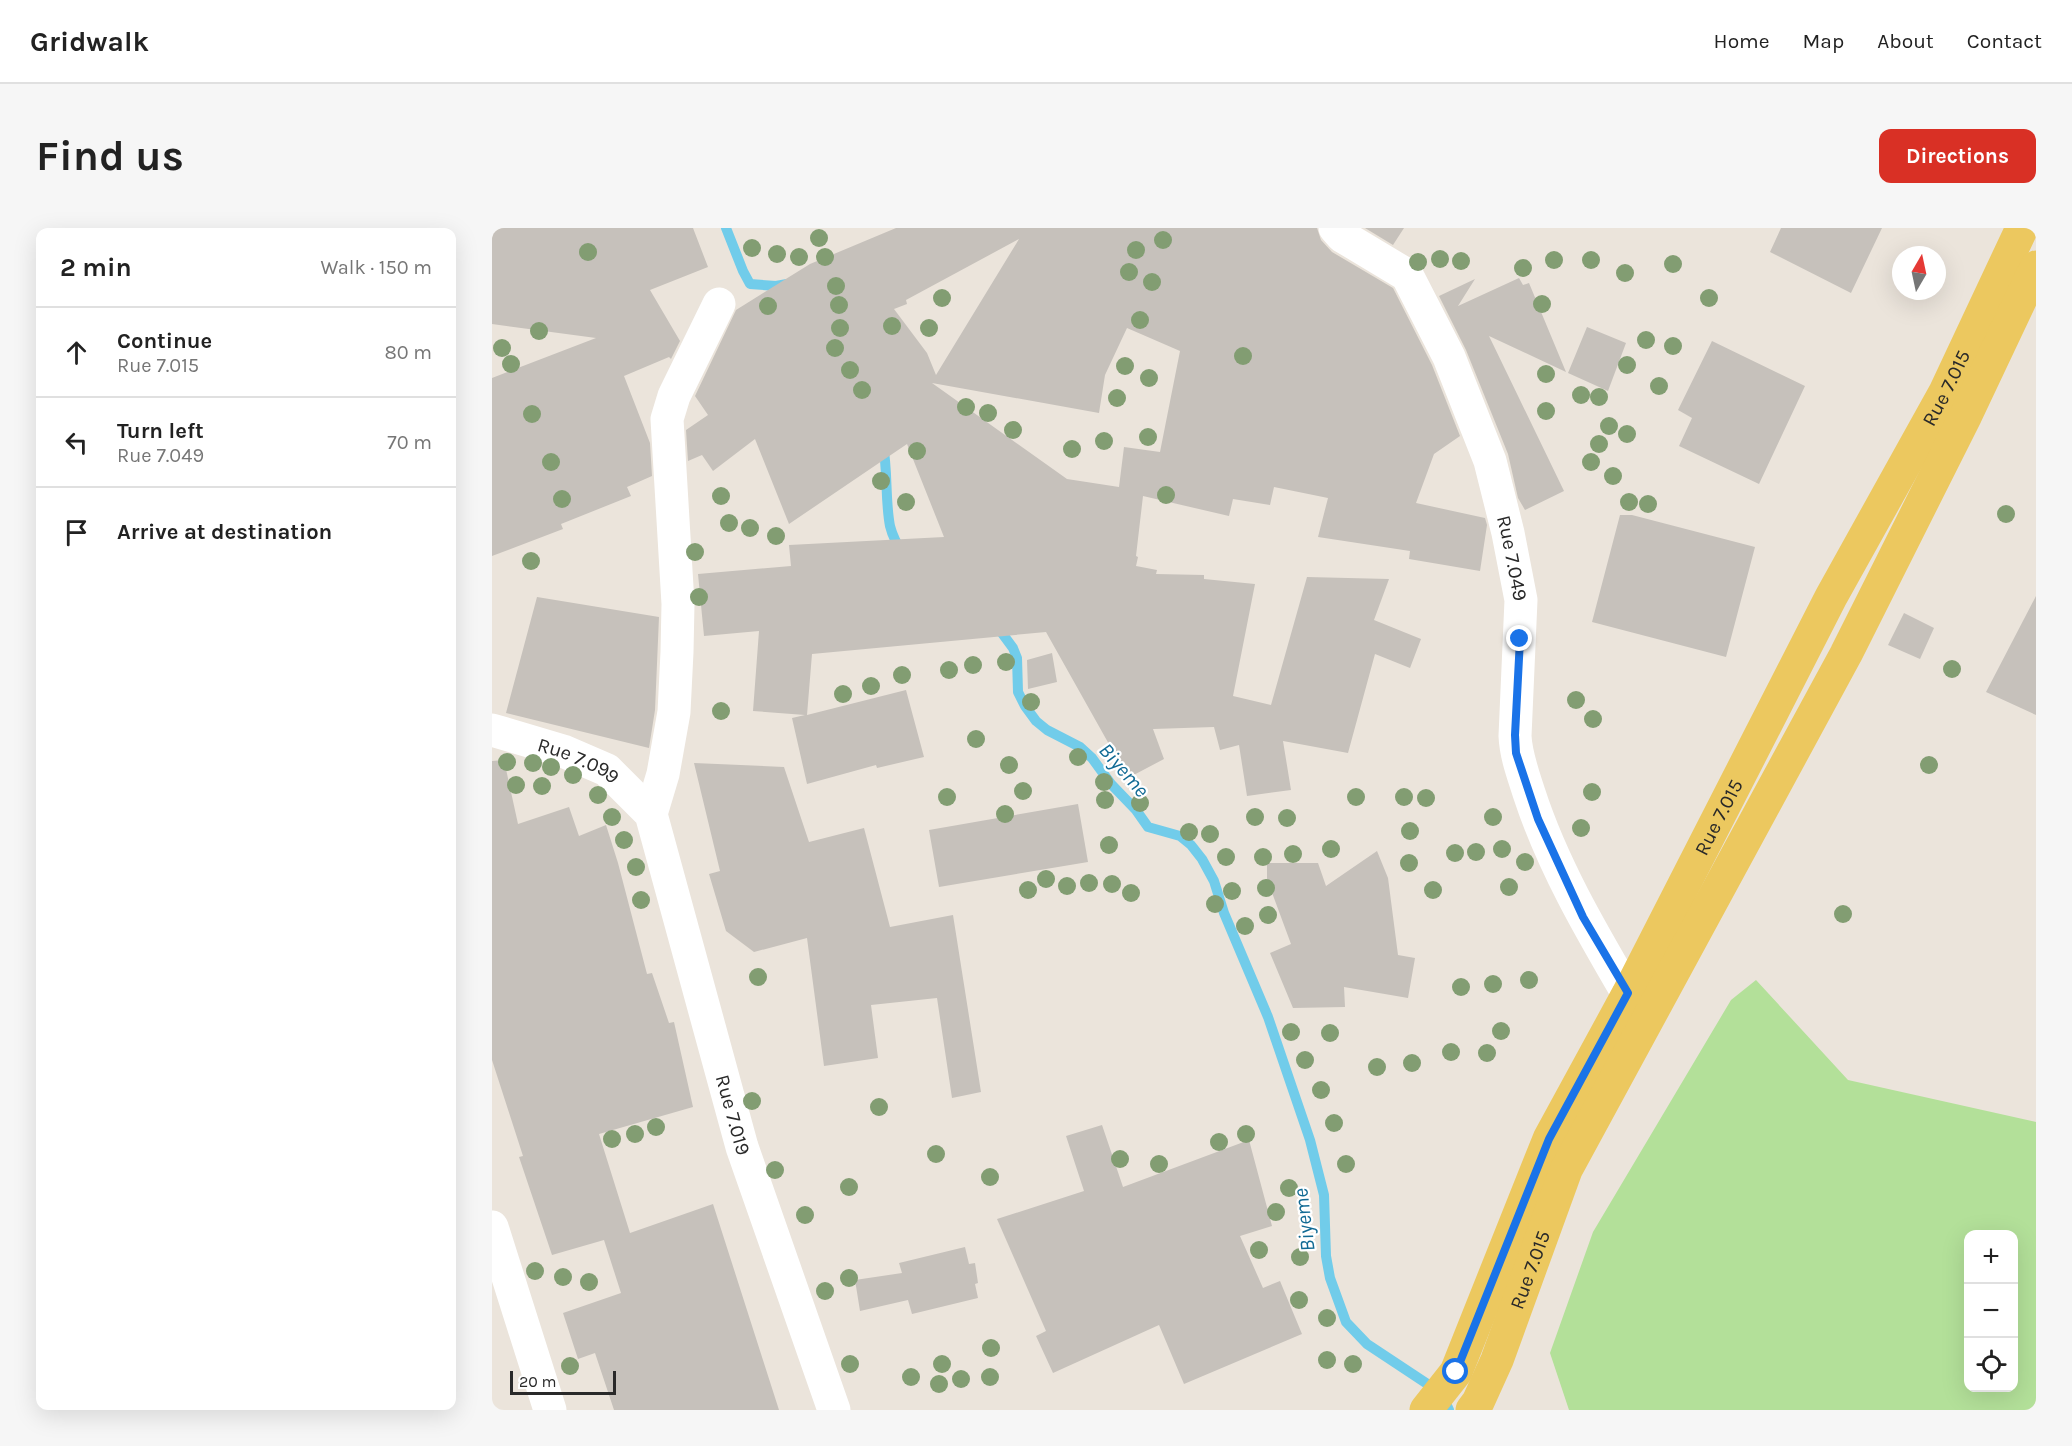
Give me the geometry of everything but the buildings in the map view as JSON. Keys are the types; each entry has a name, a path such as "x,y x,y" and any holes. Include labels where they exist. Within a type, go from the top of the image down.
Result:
{"main road":[{"name":"Rue 7.015","path":"1426,1410 1456,1372 1549,1139 1628,993 1831,597 1945,392 2022,228"},
{"name":"Rue 7.015","path":"1475,1406 1497,1360 1566,1170 1846,654 1966,415 2036,267"}],"street":[{"name":"Rue 7.049","path":"1335,228 1342,236 1407,275 1449,357 1490,461 1508,533 1521,600 1516,753 1542,829 1583,917 1628,993"},
{"path":"651,814 663,774 674,712 677,652 678,604 667,419 674,396 719,304"},
{"name":"Rue 7.099","path":"492,730 563,751 607,770 651,814"},
{"name":"Rue 7.019","path":"651,814 742,1147 834,1410"},
{"path":"492,1227 550,1410"}],"green space":[{"path":"1756,980 1848,1080 2036,1122 2036,1410 1569,1410 1550,1353 1593,1232 1731,1000"}],"waterway":[{"name":"Biyeme","path":"726,228 750,284 776,286 787,284"},
{"name":"Biyeme","path":"883,445 890,526 893,536 904,551"},
{"name":"Biyeme","path":"996,625 1013,648 1017,658 1018,692 1036,721 1047,730 1080,747 1092,758 1148,827 1180,836 1202,859 1214,881 1224,913 1268,1017 1310,1140 1324,1195 1326,1256 1330,1278 1346,1322 1367,1344 1441,1393 1449,1410"}],"route":[{"path":"1456,1372 1549,1139 1628,993 1583,917 1538,819 1516,753 1520,639"}]}
